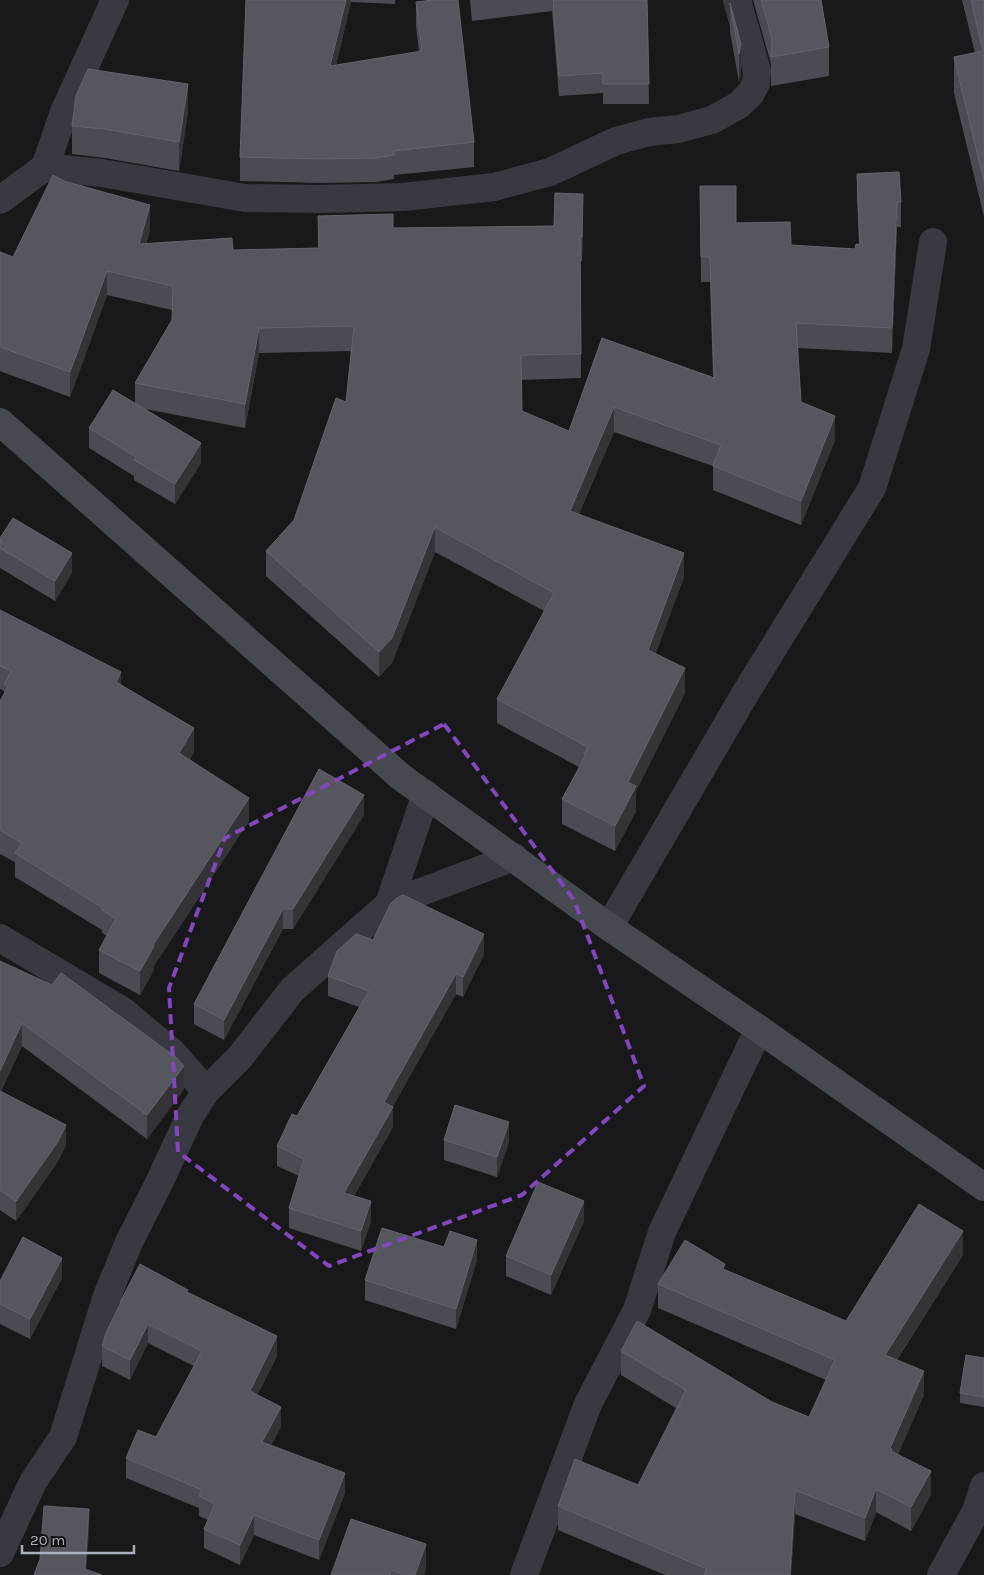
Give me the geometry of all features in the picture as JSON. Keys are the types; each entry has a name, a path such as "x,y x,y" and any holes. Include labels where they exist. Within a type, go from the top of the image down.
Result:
{"main road":[{"path":"0,422 401,777 514,856 609,927 759,1029 984,1187"}],"street":[{"path":"0,200 45,167 64,112 115,0"},
{"path":"45,167 102,173 245,198 403,197 494,187 550,172 616,140 649,132 678,129 712,120 739,105 751,93 756,83 757,70 737,0"},
{"path":"609,927 745,694 872,488 916,349 933,242"},
{"path":"389,904 426,794"},
{"path":"0,1553 33,1482 63,1437 107,1296 190,1116 206,1092 240,1057 292,990 389,904 514,856"},
{"path":"0,938 122,1011 173,1054 206,1092"},
{"path":"524,1575 588,1404 637,1310 662,1232 759,1029"},
{"path":"941,1575 980,1508 984,1486"}],"highlighted area":[{"path":"444,724 574,900 644,1086 522,1195 329,1266 178,1152 169,988 225,838"}],"building":[{"path":"246,0 346,0 330,66 422,51 416,2 458,0 474,142 394,151 394,155 376,158 240,157"},
{"path":"553,0 647,0 649,84 603,84 603,73 559,76"},
{"path":"761,0 821,0 829,47 771,57 772,38"},
{"path":"971,0 984,0 984,181 954,57 983,51"},
{"path":"730,3 741,44 739,54"},
{"path":"88,69 188,84 179,142 105,129 72,126 76,96"},
{"path":"899,172 901,202 897,202 892,328 796,323 801,402 835,416 801,501 713,466 721,445 614,407 570,511 684,553 648,650 685,668 628,782 636,786 615,826 562,799 586,755 584,754 588,747 497,699 554,593 435,527 392,638 379,652 266,551 294,520 336,398 346,402 354,326 259,328 245,404 135,383 172,320 173,286 107,271 70,372 0,347 0,252 13,257 53,175 64,181 150,205 139,244 232,238 233,250 319,248 318,216 393,214 393,228 554,226 555,193 583,194 582,237 580,236 581,354 521,355 522,411 569,431 602,338 714,378 710,257 701,257 700,186 736,186 736,223 790,222 791,245 855,249 856,244 860,245 857,174"},
{"path":"113,390 201,443 175,484 134,460 136,457 89,428"},
{"path":"13,518 72,553 55,581 0,548 0,538"},
{"path":"0,610 121,672 116,682 194,728 179,753 249,798 153,945 140,971 99,950 116,919 102,910 103,908 15,853 22,843 0,830 0,701 8,687 4,684 11,671 0,666"},
{"path":"319,769 364,795 293,909 283,909 224,1020 194,1004"},
{"path":"403,895 484,934 463,977 456,974 384,1102 393,1107 344,1193 371,1201 361,1231 289,1208 304,1159 277,1146 292,1114 297,1116 369,991 328,976 337,951 356,934 373,940 391,903"},
{"path":"0,961 52,985 61,973 177,1058 184,1066 147,1115 22,1023 0,1071"},
{"path":"0,1091 66,1125 57,1143 16,1201 0,1190"},
{"path":"455,1105 509,1122 497,1157 444,1140"},
{"path":"538,1182 584,1201 551,1275 506,1256"},
{"path":"919,1204 963,1231 885,1355 924,1371 890,1448 892,1449 891,1451 931,1471 911,1507 876,1489 865,1518 795,1490 790,1575 704,1575 707,1569 558,1506 575,1459 638,1485 686,1390 621,1351 637,1321 772,1402 809,1417 835,1360 658,1284 685,1240 725,1264 723,1269 846,1321"},
{"path":"382,1228 444,1247 450,1231 477,1240 456,1309 365,1280"},
{"path":"23,1237 62,1258 30,1319 0,1304 0,1281"},
{"path":"140,1264 188,1290 187,1292 277,1336 250,1391 281,1407 262,1442 345,1473 319,1540 254,1515 240,1545 204,1529 215,1504 199,1496 202,1490 126,1458 138,1430 156,1437 202,1351 148,1324 130,1360 102,1346 120,1302"},
{"path":"966,1355 984,1358 984,1397 960,1393"},
{"path":"44,1506 89,1509 85,1569 102,1575 34,1575 40,1559"},
{"path":"351,1519 426,1544 415,1575 405,1575 391,1570 390,1575 331,1575"}]}
